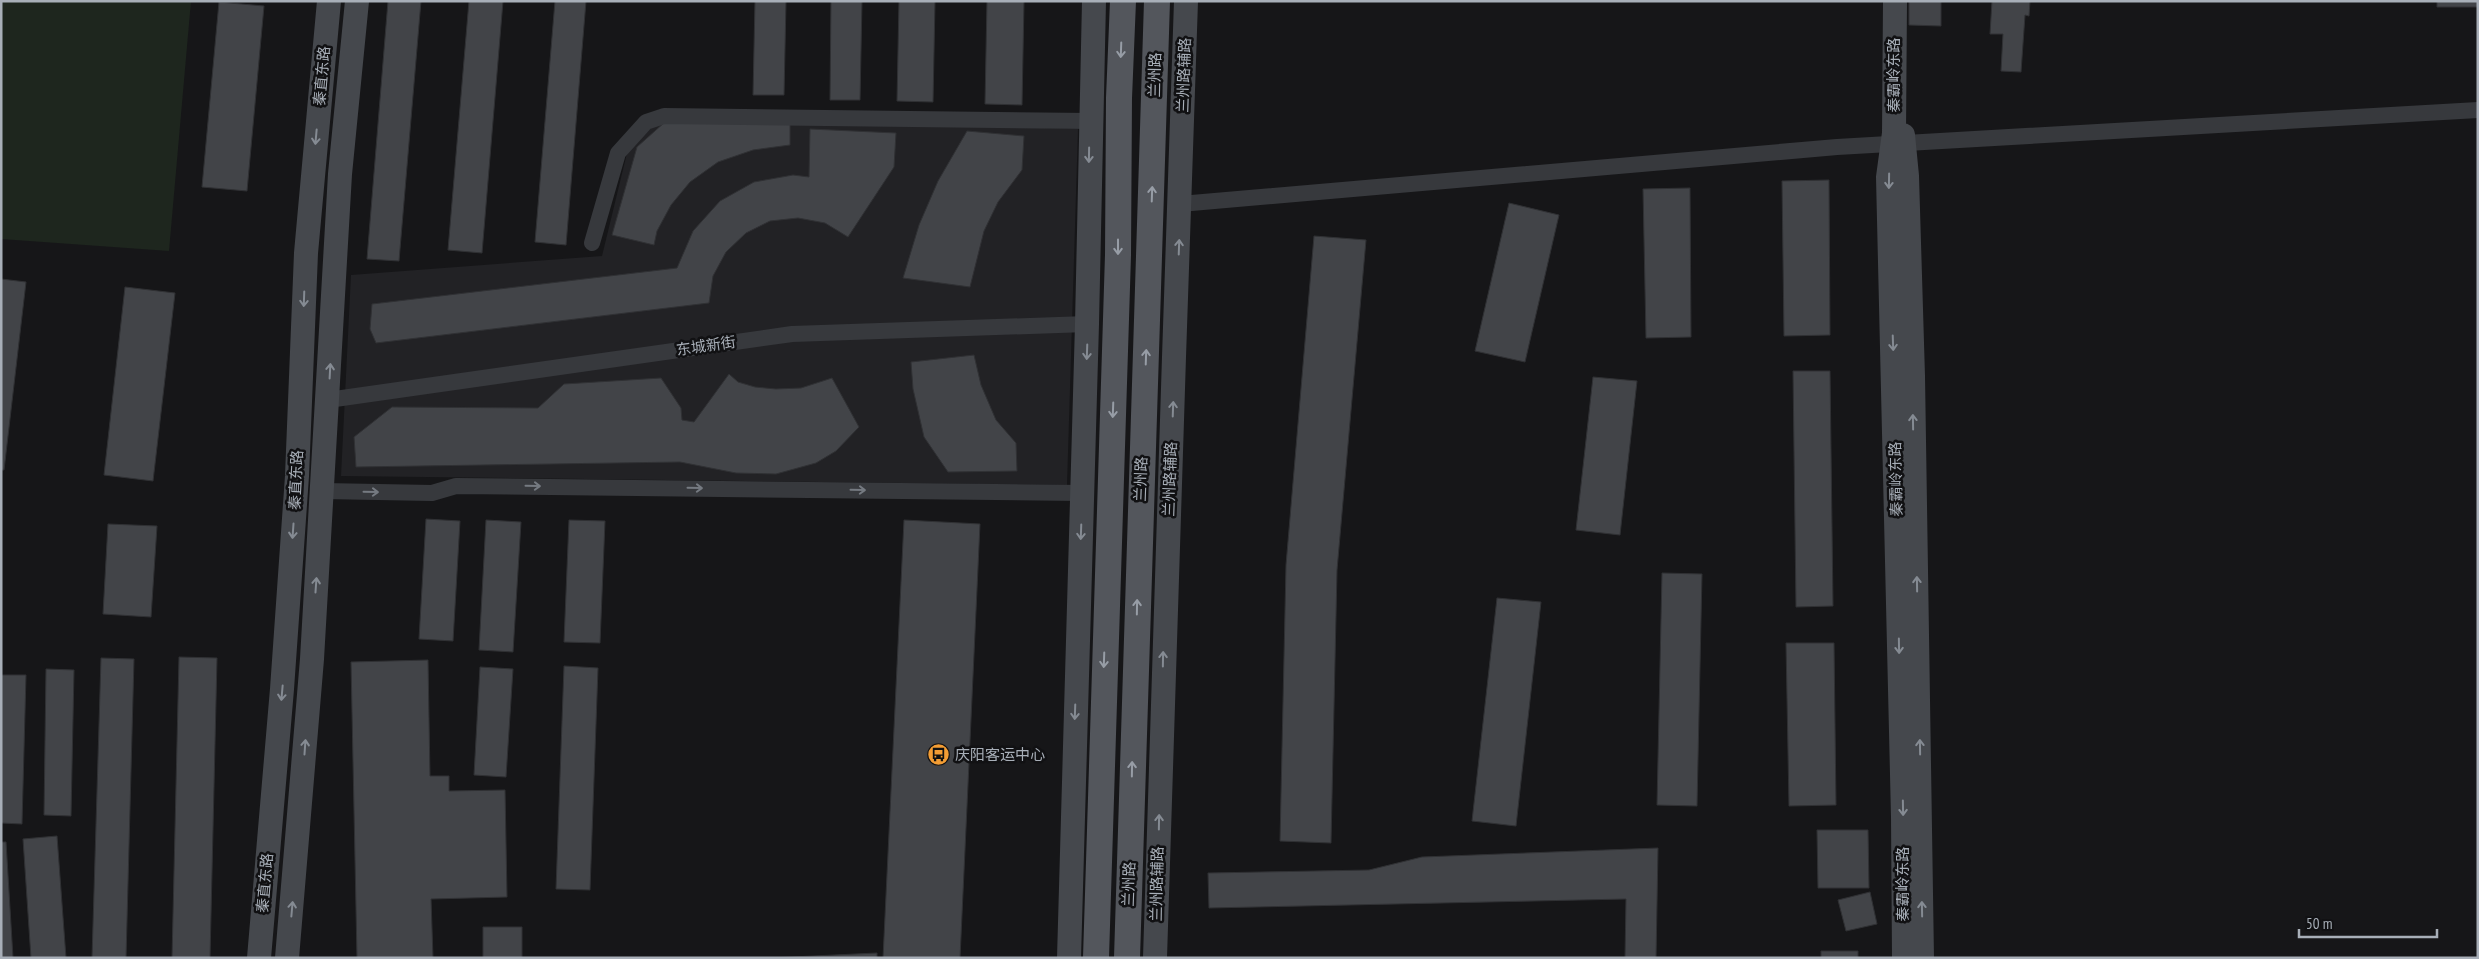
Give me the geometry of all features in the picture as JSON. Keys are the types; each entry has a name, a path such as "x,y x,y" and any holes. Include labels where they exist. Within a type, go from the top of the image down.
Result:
{"main road":[{"name":"兰州路","path":"1096,958 1118,265 1119,98 1123,1"},
{"name":"兰州路","path":"1127,958 1157,1"}],"street":[{"name":"秦直东路","path":"259,958 297,486 306,252 329,1"},
{"name":"秦直东路","path":"287,958 304,759 323,491 340,174 357,1"},
{"path":"1069,958 1088,324 1090,121 1094,1"},
{"name":"兰州路辅路","path":"1155,958 1164,602 1186,1"},
{"name":"秦霸岭东路","path":"1895,1 1898,143 1907,176 1913,376 1922,958"},
{"name":"秦霸岭东路","path":"1903,1 1898,143 1888,177 1904,958"},
{"path":"1180,204 1898,143 2478,110"},
{"path":"592,244 618,153 646,122 664,116 1090,121"},
{"name":"东城新街","path":"328,400 792,334 1088,324"},
{"path":"323,491 432,493 456,486 1082,492"}],"shaded area":[{"path":"1,1 191,1 169,251 1,239"},
{"path":"663,117 1078,129 1067,485 341,476 351,275 602,256 628,149"}],"building":[{"path":"388,1 421,1 399,261 367,259"},
{"path":"469,1 503,1 482,253 448,250"},
{"path":"555,1 586,1 566,245 535,242"},
{"path":"755,1 786,1 784,95 753,95"},
{"path":"831,1 862,1 860,100 830,100"},
{"path":"899,1 935,1 933,102 897,101"},
{"path":"987,1 1024,1 1022,105 985,104"},
{"path":"1909,1 1941,1 1941,26 1909,25"},
{"path":"1992,1 2030,1 2029,16 2025,15 2021,72 2001,71 2003,34 1990,34"},
{"path":"2437,1 2478,1 2478,7 2437,7"},
{"path":"219,2 264,6 247,191 202,187"},
{"path":"665,122 790,122 790,145 753,150 718,162 690,182 671,205 657,231 654,245 612,235 637,147"},
{"path":"810,129 896,133 894,167 848,237 825,223 798,218 770,221 746,233 726,252 713,276 709,303 376,343 370,329 372,304 677,268 693,231 720,201 754,182 793,175 809,177"},
{"path":"967,131 1024,136 1022,170 998,202 984,231 970,287 903,278 919,225 938,181"},
{"path":"1829,180 1830,335 1784,336 1782,181"},
{"path":"1690,188 1691,337 1646,338 1643,189"},
{"path":"1509,203 1559,215 1525,362 1475,351"},
{"path":"1314,236 1366,240 1337,570 1331,843 1280,841 1286,565"},
{"path":"1,279 26,282 4,470 1,470"},
{"path":"125,287 175,293 153,481 104,475"},
{"path":"974,355 981,385 996,420 1016,443 1017,471 948,472 924,437 913,389 911,362"},
{"path":"1793,371 1830,371 1833,606 1796,607"},
{"path":"729,374 738,382 755,387 776,389 801,388 832,378 859,427 836,451 816,463 776,474 736,473 680,462 356,467 354,437 392,407 538,408 564,384 661,378 681,408 682,420 694,422"},
{"path":"1593,377 1637,381 1620,535 1576,530"},
{"path":"426,519 460,521 453,641 419,639"},
{"path":"486,520 521,522 513,652 479,650"},
{"path":"569,520 605,521 600,643 564,642"},
{"path":"904,520 980,524 960,958 883,958"},
{"path":"108,524 157,526 151,617 103,614"},
{"path":"1662,573 1702,574 1697,806 1657,805"},
{"path":"1497,598 1541,602 1516,826 1472,821"},
{"path":"1786,643 1834,643 1836,805 1789,806"},
{"path":"179,657 217,658 210,958 172,958"},
{"path":"101,658 134,659 126,958 92,958"},
{"path":"428,660 430,776 449,776 449,791 505,790 507,897 431,899 433,958 357,958 351,662"},
{"path":"564,666 598,668 590,890 556,889"},
{"path":"480,667 513,669 506,777 474,775"},
{"path":"46,669 74,670 71,816 44,815"},
{"path":"1,675 26,675 22,824 1,823"},
{"path":"1817,830 1868,830 1869,888 1818,888"},
{"path":"57,836 66,958 31,958 23,839"},
{"path":"1,842 6,842 13,958 1,958"},
{"path":"1658,848 1656,958 1625,958 1626,899 1209,908 1208,873 1369,870 1422,857"},
{"path":"1870,892 1877,924 1846,931 1838,900"},
{"path":"483,927 522,927 522,958 483,958"},
{"path":"1821,951 1858,951 1858,958 1821,958"},
{"path":"877,953 877,958 770,958"}],"place":[{"name":"庆阳客运中心","path":"939,755"}]}
